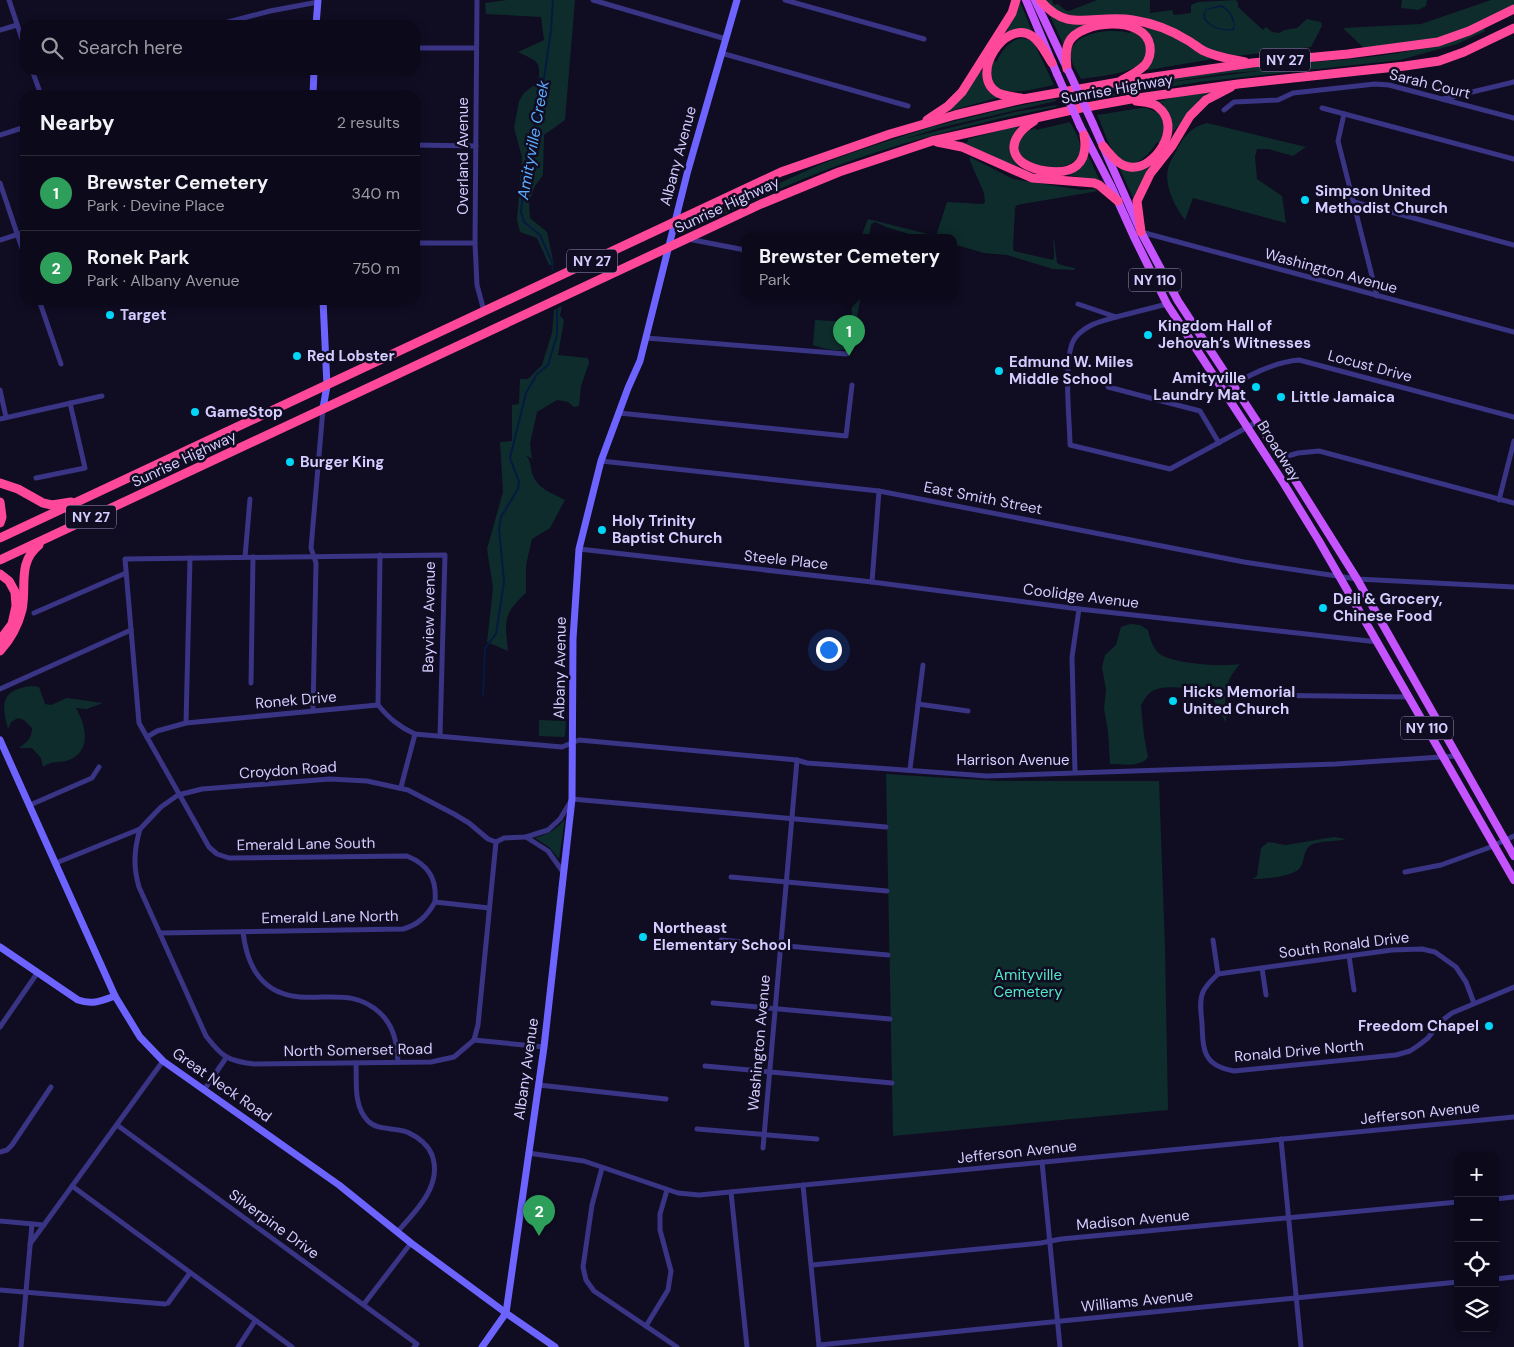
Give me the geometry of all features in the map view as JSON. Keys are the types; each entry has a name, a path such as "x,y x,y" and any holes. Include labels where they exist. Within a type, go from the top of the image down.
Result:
{"highway":[{"path":"921,125 948,106 962,92 1012,13 1016,0"},
{"path":"1040,0 1051,12 1066,20 1115,18 1139,20 1159,26 1218,56 1252,63"},
{"name":"Sunrise Highway","path":"0,538 781,172 834,153 955,115 1023,99 1119,82 1252,63 1348,54 1438,42 1514,9"},
{"path":"1068,70 1067,47 1069,40 1075,34 1096,26 1118,24 1132,26 1144,34 1150,45 1150,52 1145,65 1119,82"},
{"name":"Sunrise Highway","path":"0,560 790,191 863,163 932,141 1040,117 1131,100 1238,84 1395,68 1439,61 1464,52 1514,28"},
{"path":"1023,99 998,92 990,86 988,81 988,65 993,53 1002,40 1014,33 1030,34 1041,46 1052,63"},
{"path":"1141,232 1137,201 1150,174 1172,146 1190,116 1206,100 1238,84"},
{"path":"1103,146 1122,165 1138,167 1146,163 1158,152 1166,140 1169,132 1168,124 1166,116 1159,108 1154,105 1131,100"},
{"path":"1040,117 1023,128 1015,139 1014,149 1018,159 1029,167 1055,173 1070,171 1082,161 1086,146 1084,135"},
{"path":"932,141 962,147 1032,178 1094,183 1118,201"},
{"path":"0,483 18,489 43,503 52,505 81,501"},
{"path":"0,502 2,517 0,523"},
{"path":"0,651 17,627 22,609 24,572 27,559 34,550 50,537"},
{"path":"0,574 9,581 15,592 16,606 12,624 0,640"}],"main road":[{"name":"Broadway","path":"1026,0 1084,135 1167,304 1248,427 1340,577 1514,880"},
{"name":"Broadway","path":"1035,0 1141,232 1178,301 1281,458 1357,579 1514,856"}],"street":[{"path":"8,0 20,34"},
{"name":"Overland Avenue","path":"476,0 477,285 484,311"},
{"path":"593,0 726,39"},
{"name":"Albany Avenue","path":"482,1347 506,1313 544,1047 572,798 573,639 579,550 601,461 628,388 640,362 674,222 737,0"},
{"path":"785,0 924,40"},
{"path":"236,20 318,1 316,20"},
{"path":"0,30 17,25"},
{"path":"420,48 476,48"},
{"path":"722,53 908,106"},
{"path":"34,75 39,90"},
{"path":"313,90 314,75"},
{"path":"1442,100 1514,82"},
{"name":"Sarah Court","path":"1224,110 1234,102 1278,100 1293,93 1374,84 1389,85 1514,118"},
{"path":"1322,108 1514,159"},
{"path":"1344,114 1338,141 1377,296"},
{"path":"0,135 20,129"},
{"path":"420,145 476,146"},
{"path":"0,183 20,243"},
{"path":"1354,202 1514,245"},
{"name":"Washington Avenue","path":"1141,232 1514,332"},
{"path":"0,240 20,233"},
{"path":"688,238 742,249"},
{"path":"420,243 476,243"},
{"path":"1078,304 1116,317"},
{"path":"1167,304 1098,322 1086,328 1075,338 1069,356 1068,374 1070,445 1170,469 1257,422"},
{"path":"42,305 61,364"},
{"path":"313,711 316,563 311,548 327,386 323,305"},
{"path":"646,338 846,354"},
{"name":"Locust Drive","path":"1223,390 1275,365 1299,360 1514,417"},
{"path":"620,413 846,436 852,385"},
{"path":"1108,387 1200,411 1219,443"},
{"path":"0,390 3,418 102,396"},
{"path":"36,478 85,468 70,403"},
{"path":"1499,500 1514,441"},
{"path":"1281,458 1298,453 1319,451 1514,503"},
{"name":"East Smith Street","path":"601,461 879,491 1244,562 1340,577 1514,587"},
{"path":"872,582 879,491"},
{"path":"245,557 250,499"},
{"name":"Steele Place","path":"579,550 872,582"},
{"path":"380,555 378,706 392,721 415,734 562,747 572,744"},
{"name":"Bayview Avenue","path":"125,559 445,555 440,736"},
{"path":"251,683 253,557"},
{"path":"186,723 190,558"},
{"name":"Emerald Lane South","path":"125,559 139,724 209,847 217,854 229,858 243,859 407,856 417,860 432,876 436,894 435,902"},
{"path":"34,613 126,573"},
{"name":"Coolidge Avenue","path":"872,582 1378,642"},
{"path":"1074,772 1072,657 1079,608"},
{"path":"0,689 131,630"},
{"path":"910,769 922,665"},
{"path":"1256,695 1410,697"},
{"path":"918,704 968,711"},
{"name":"Ronek Drive","path":"147,737 157,731 186,723 378,706"},
{"path":"400,787 415,734"},
{"name":"Great Neck Road","path":"0,740 115,996 140,1037 163,1061 339,1185 411,1243 555,1347"},
{"name":"Harrison Avenue","path":"572,744 579,740 796,760 807,763 987,776 1336,764 1456,756"},
{"name":"Washington Avenue","path":"762,1148 796,760"},
{"path":"30,806 92,778 99,767"},
{"name":"Croydon Road","path":"56,863 140,829 161,807 178,795 202,789 330,778 368,781 400,787 448,810 469,823 488,839 496,842"},
{"path":"544,1047 474,1040 478,1025 496,842 504,838 526,837 548,830 560,819 572,798 886,827"},
{"path":"140,829 135,848 134,862 138,888 206,1036 226,1058 204,1090"},
{"path":"1404,872 1441,865 1495,846 1514,836"},
{"path":"526,837 548,851 563,872"},
{"path":"731,877 887,891"},
{"path":"435,902 489,908"},
{"name":"Emerald Lane North","path":"160,933 402,929 413,926 421,921 435,902"},
{"path":"243,932 245,951 251,967 266,984 276,990 299,997 334,996 354,998 365,1002 375,1009 392,1028 398,1062"},
{"path":"721,940 888,955"},
{"path":"1213,940 1218,974"},
{"path":"0,947 78,1000 96,1003 115,996"},
{"name":"South Ronald Drive","path":"1218,974 1408,948 1422,949 1435,952 1456,967 1466,982 1474,1004"},
{"path":"1348,956 1354,990"},
{"path":"1262,968 1266,995"},
{"path":"0,1027 38,972"},
{"name":"Ronald Drive North","path":"1218,974 1204,992 1201,1004 1203,1048 1207,1058 1215,1065 1234,1071 1396,1055 1410,1051 1419,1045 1440,1022 1452,1013 1514,987"},
{"path":"714,1003 890,1019"},
{"name":"North Somerset Road","path":"226,1058 254,1064 442,1061 454,1057 474,1040"},
{"path":"30,1244 163,1061"},
{"path":"356,1063 358,1102 361,1112 367,1120 373,1126 397,1129 417,1138 426,1146 435,1163 435,1173 431,1188 398,1231"},
{"path":"705,1066 892,1083"},
{"path":"539,1084 666,1099"},
{"path":"0,1152 12,1145 50,1087"},
{"name":"Jefferson Avenue","path":"528,1153 584,1161 688,1196 1514,1117"},
{"name":"Silverpine Drive","path":"116,1124 364,1304 416,1345"},
{"path":"697,1129 817,1139"},
{"path":"1281,1139 1301,1347"},
{"path":"1042,1162 1060,1347"},
{"path":"602,1168 592,1205 583,1267 586,1280 594,1291 677,1347"},
{"path":"804,1185 819,1346"},
{"path":"72,1186 292,1347"},
{"path":"646,1326 668,1290 671,1271 660,1230 660,1214 667,1190"},
{"path":"731,1192 747,1347"},
{"path":"1499,1199 1514,1197"},
{"name":"Madison Avenue","path":"812,1265 1454,1202"},
{"path":"0,1221 44,1225"},
{"path":"21,1347 32,1224"},
{"path":"364,1304 411,1243"},
{"path":"0,1290 166,1303 190,1273"},
{"path":"1499,1279 1514,1277"},
{"name":"Williams Avenue","path":"819,1346 1454,1282"},
{"path":"238,1347 255,1321"}],"green space":[{"path":"507,0 575,0 565,120 544,135 543,175 535,186 529,202 530,218 547,232 554,265 549,265 537,238 520,232 517,220 522,157 514,128 519,101 524,93 538,82 539,75 536,62 518,52 544,40 541,17 486,14 485,3"},
{"path":"1044,0 1052,0 1054,5 1058,4 1069,11 1097,0 1150,0 1150,13 1172,10 1174,15 1191,13 1191,5 1198,2 1235,0 1238,2 1238,7 1263,30 1266,27 1272,32 1279,33 1297,28 1307,19 1321,22 1322,26 1311,47 1236,56 1217,54 1163,25 1078,18 1057,11"},
{"path":"1402,0 1427,0 1426,6 1418,10 1401,8"},
{"path":"1491,0 1514,0 1514,9 1445,40 1367,51 1343,28 1421,24"},
{"path":"1020,2 1033,33 1002,36 1008,30 1006,27"},
{"path":"1050,16 1083,24 1084,26 1064,46"},
{"path":"1146,25 1162,30 1213,59 1142,71 1148,65 1149,35 1144,29"},
{"path":"1483,27 1485,31 1457,44 1400,60 1199,82 1095,99 1095,97 1171,82 1259,71 1229,73 1096,93 1095,90 1151,81 1245,68 1394,54 1441,43"},
{"path":"1132,30 1141,35 1147,47 1146,57 1141,64 1132,69 1110,75 1081,79 1071,58 1072,49 1076,42 1093,34 1113,31 1130,33"},
{"path":"1022,38 1034,43 1054,85 1033,90 1009,91 1000,89 993,84 991,74 994,60 996,62 1009,44"},
{"path":"979,71 984,73 1000,97 946,112"},
{"path":"1212,92 1198,100 1199,103 1180,129 1177,127 1173,131 1170,116 1162,106 1163,103 1157,102 1175,97"},
{"path":"1055,99 1056,101 939,128 904,139 1015,112 1057,105 1056,107 942,133 858,158 797,181 698,226 755,198 698,223 698,220 819,165 857,151 931,127 1012,107"},
{"path":"1141,108 1159,111 1166,130 1160,145 1157,142 1149,153 1138,162 1127,163 1121,160 1112,150 1097,115"},
{"path":"1070,122 1078,137 1080,150 1079,155 1069,164 1060,167 1058,170 1035,167 1019,154 1018,138 1028,131"},
{"path":"1207,123 1306,147 1293,156 1268,149 1257,149 1255,157 1257,179 1282,196 1286,223 1193,198 1185,220 1174,203 1169,189 1167,176 1169,166 1178,147 1187,135 1198,126"},
{"path":"1017,126 1018,130 1013,157 1018,164 1018,169 964,144 968,139"},
{"path":"1088,155 1100,181 1068,175 1074,172"},
{"path":"970,157 1013,179 1098,191 1017,205 1015,208 1014,251 1053,260 1054,239 1057,263 1075,268 1074,270 1053,269 1007,255 984,253 957,245 957,234 937,234 947,202 983,204 985,202 984,193"},
{"path":"1156,160 1149,168 1135,198 1133,198 1119,167"},
{"path":"868,219 928,234 909,234 875,222 871,224 869,234 862,234"},
{"path":"851,299 860,299 852,345 848,348 838,350 813,345 815,320 849,322 852,316"},
{"path":"562,306 560,316 564,320 558,355 588,358 589,363 581,386 579,406 574,407 568,402 557,400 537,412 530,444 532,459 526,455 530,461 532,473 537,483 565,500 550,528 532,539 526,565 526,593 513,607 507,619 508,651 487,642 493,588 487,549 503,492 500,442 512,441 512,405 519,404 520,379 528,379 542,365 552,333 554,310"},
{"path":"1130,624 1140,625 1148,630 1157,652 1170,659 1201,664 1240,664 1227,685 1225,699 1226,723 1210,693 1171,687 1156,689 1148,695 1141,705 1148,757 1141,763 1136,764 1110,764 1108,731 1104,709 1106,690 1102,667 1105,655 1116,645 1121,627"},
{"path":"32,686 39,687 45,704 51,705 67,698 103,703 87,709 76,708 80,715 85,737 81,750 69,760 54,762 43,767 41,758 32,748 19,748 28,739 32,728 24,720 18,718 11,722 8,729 4,711 6,699 15,690"},
{"path":"539,720 566,721 565,736 539,736"},
{"name":"Amityville Cemetery","path":"886,774 999,781 1159,781 1168,1110 893,1136"},
{"path":"565,819 559,859 549,847 535,838 552,831"},
{"path":"1334,837 1346,839 1319,842 1311,845 1305,852 1301,866 1293,873 1279,877 1253,879 1257,876 1261,848 1268,842 1286,845"}],"water":[{"path":"1221,5 1224,7 1230,12 1234,19 1235,26 1234,30 1223,30 1211,26 1207,23 1204,19 1206,9","holes":["1223,8 1228,11 1232,19 1234,25 1232,29 1218,28 1206,19 1206,10"]}],"waterway":[{"name":"Amityville Creek","path":"553,0 551,30 541,99 527,156 521,212 524,222 540,235 552,262 553,270"},
{"name":"Amityville Creek","path":"483,696 485,648 496,634 504,582 499,529 501,517 518,489 519,482 510,458 526,393 537,374 548,365 557,335 557,310"}],"place":[{"name":"Simpson United Methodist Church","path":"1305,200"},
{"name":"Target","path":"110,315"},
{"name":"Kingdom Hall of Jehovah’s Witnesses","path":"1148,335"},
{"name":"Red Lobster","path":"297,356"},
{"name":"Brewster Cemetery","path":"849,356"},
{"name":"Edmund W. Miles Middle School","path":"999,371"},
{"name":"Amityville Laundry Mat","path":"1256,387"},
{"name":"Little Jamaica","path":"1281,397"},
{"name":"GameStop","path":"195,412"},
{"name":"Burger King","path":"290,462"},
{"name":"Holy Trinity Baptist Church","path":"602,530"},
{"name":"Deli & Grocery, Chinese Food","path":"1323,608"},
{"name":"Hicks Memorial United Church","path":"1173,701"},
{"name":"Northeast Elementary School","path":"643,937"},
{"name":"Freedom Chapel","path":"1489,1026"},
{"name":"Ronek Park","path":"539,1236"}]}
